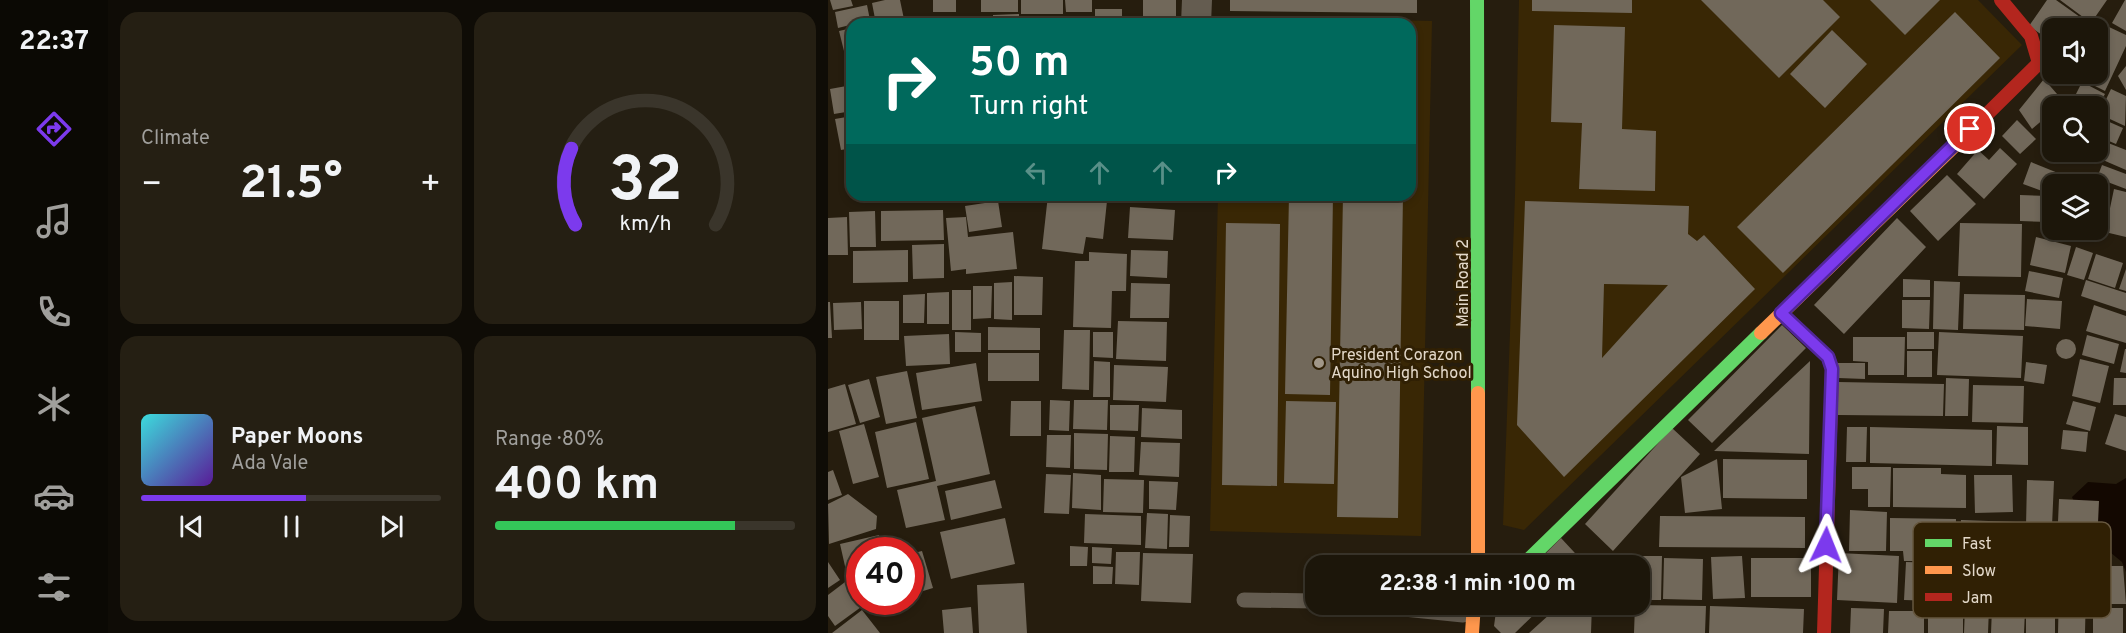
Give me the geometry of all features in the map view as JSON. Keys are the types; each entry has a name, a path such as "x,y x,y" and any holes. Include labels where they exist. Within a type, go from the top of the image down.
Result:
{"street":[{"path":"1196,18 1197,0"},
{"name":"Main Road 2","path":"1477,0 1478,555"},
{"path":"1533,555 2039,63 2039,49 2031,34 2001,0"},
{"path":"1781,313 1828,357 1832,369 1824,633"}],"lane":[{"path":"1244,600 1305,601"}],"shaded area":[{"path":"1519,0 1978,0 2022,45 1524,530 1503,525 1515,195"},
{"name":"President Corazon Aquino High School","path":"1222,16 1306,18 1222,18"},
{"name":"President Corazon Aquino High School","path":"1416,21 1432,21 1421,536 1210,531 1218,201 1416,201"},
{"path":"2126,478 2126,572 2122,562 2111,553 2111,522 2083,522 2072,497 2088,482 2116,484"}],"building":[{"path":"830,0 851,0 853,6 833,10"},
{"path":"900,0 904,18 875,18 872,3"},
{"path":"933,0 956,0 956,12 933,12"},
{"path":"981,0 1018,0 1018,12 981,12"},
{"path":"1021,0 1063,0 1063,14 1021,14"},
{"path":"1065,0 1092,0 1092,12 1066,12"},
{"path":"1143,0 1176,0 1176,16 1143,16"},
{"path":"1230,0 1417,0 1417,13 1230,11"},
{"path":"1532,0 1632,0 1632,13 1532,11"},
{"path":"1701,0 1823,0 1840,17 1779,78"},
{"path":"1870,0 1940,0 1905,35"},
{"path":"2047,0 2056,0 2081,18 2042,18 2042,35 2029,26"},
{"path":"2060,0 2107,0 2094,18 2084,18"},
{"path":"2126,0 2126,31 2112,23"},
{"path":"867,5 870,18 846,18 846,26 838,28 835,12"},
{"path":"1095,9 1122,9 1122,18 1095,18"},
{"path":"1955,12 2000,58 1783,273 1737,227"},
{"path":"1019,14 1019,18 993,18 993,15"},
{"path":"958,16 958,18 934,18"},
{"path":"1022,16 1059,16 1059,18 1022,18"},
{"path":"1554,25 1625,27 1622,129 1656,131 1655,191 1579,189 1582,123 1551,122"},
{"path":"2109,27 2126,35 2126,46 2105,91 2091,84 2108,84"},
{"path":"846,29 846,59 839,31"},
{"path":"1832,30 1867,64 1825,108 1790,74"},
{"path":"2126,66 2126,90 2118,76"},
{"path":"2042,81 2042,84 2048,84 2059,96 2042,96 2042,120 2032,129 2019,110"},
{"path":"2081,84 2086,84 2105,94 2104,96 2075,96"},
{"path":"846,86 846,112 834,114 830,89"},
{"path":"2111,89 2126,96 2125,126 2108,118 2108,96"},
{"path":"846,117 846,149 841,150 835,119"},
{"path":"2017,120 2036,139 2020,154 2002,136"},
{"path":"2108,121 2123,128 2116,144 2108,141"},
{"path":"2108,143 2126,150 2126,170 2108,162"},
{"path":"2000,148 2017,164 1984,199 1957,174 1978,150 1989,160"},
{"path":"2031,162 2058,173 2042,174 2042,191 2023,184"},
{"path":"2102,165 2126,174 2126,189 2108,182 2108,174 2099,174"},
{"path":"1947,175 1976,204 1938,241 1910,211"},
{"path":"2114,189 2126,192 2126,237 2108,233 2108,218"},
{"path":"2020,195 2042,196 2042,222 2020,221"},
{"path":"998,201 1002,227 969,232 965,206"},
{"path":"1047,201 1107,201 1103,239 1086,237 1083,254 1042,249"},
{"path":"1289,201 1333,201 1330,395 1285,394"},
{"path":"1343,201 1403,201 1398,518 1337,517"},
{"path":"1525,201 1689,206 1688,234 1697,241 1704,235 1755,289 1564,477 1517,425","holes":["1604,284 1668,285 1602,358"]},
{"path":"1130,207 1175,210 1173,240 1128,238"},
{"path":"943,210 944,240 881,241 881,211"},
{"path":"875,211 876,247 850,247 849,212"},
{"path":"847,217 848,255 828,255 828,218"},
{"path":"966,217 968,237 1013,232 1017,269 966,274 966,269 951,271 946,218"},
{"path":"1897,218 1926,247 1844,334 1814,305"},
{"path":"1226,223 1280,224 1277,486 1222,485"},
{"path":"1960,223 2022,224 2021,277 1958,276"},
{"path":"2036,237 2071,246 2065,273 2030,265"},
{"path":"944,244 944,278 913,279 912,245"},
{"path":"2076,247 2093,253 2084,280 2067,275"},
{"path":"908,250 908,282 853,283 853,251"},
{"path":"1131,250 1168,251 1167,278 1130,276"},
{"path":"1089,252 1127,254 1126,291 1112,291 1111,328 1073,327 1075,261 1089,261"},
{"path":"2096,254 2123,263 2115,288 2088,279"},
{"path":"2126,269 2126,291 2119,289"},
{"path":"2029,271 2063,278 2059,298 2025,291"},
{"path":"1014,276 1043,277 1042,315 1014,315"},
{"path":"1903,279 1930,280 1930,297 1903,297"},
{"path":"2086,280 2126,293 2126,311 2081,296"},
{"path":"1934,281 1960,282 1958,330 1933,329"},
{"path":"1012,282 1012,320 994,319 994,283"},
{"path":"1131,283 1170,284 1169,318 1130,318"},
{"path":"973,286 992,286 991,318 973,319"},
{"path":"952,290 971,290 971,330 952,330"},
{"path":"949,292 949,324 927,324 927,293"},
{"path":"925,294 924,323 903,323 903,295"},
{"path":"1964,294 2025,295 2024,330 1963,329"},
{"path":"2027,299 2062,301 2060,329 2025,326"},
{"path":"1902,300 1930,300 1929,329 1902,328"},
{"path":"864,301 899,301 899,340 864,340"},
{"path":"828,302 830,302 832,338 828,338"},
{"path":"861,302 862,329 834,330 833,303"},
{"path":"2094,305 2126,316 2126,343 2086,331"},
{"path":"1118,321 1167,322 1166,361 1116,359"},
{"path":"1782,325 1806,348 1712,443 1688,420"},
{"path":"988,327 1040,328 1040,350 988,350"},
{"path":"1064,330 1090,330 1089,390 1062,389"},
{"path":"955,332 981,333 981,352 955,352"},
{"path":"1093,332 1113,332 1113,358 1093,357"},
{"path":"1907,332 1934,332 1934,349 1907,349"},
{"path":"1939,332 2023,336 2021,378 1937,375"},
{"path":"949,334 950,364 906,366 904,336"},
{"path":"2087,335 2119,344 2114,364 2082,355"},
{"path":"1853,337 1905,337 1904,375 1868,375 1868,362 1853,361"},
{"path":"2062,339 2070,339 2076,345 2076,353 2070,359 2062,359 2056,353 2056,345"},
{"path":"2126,349 2126,373 2120,372"},
{"path":"1907,351 1932,351 1932,377 1907,377"},
{"path":"988,353 1039,353 1039,381 988,381"},
{"path":"2080,359 2109,366 2100,403 2072,396"},
{"path":"1094,361 1110,362 1110,397 1093,397"},
{"path":"1810,361 1809,454 1714,451"},
{"path":"2026,362 2047,365 2044,384 2024,381"},
{"path":"976,363 982,401 922,410 916,373"},
{"path":"1838,363 1865,363 1865,379 1838,378"},
{"path":"1114,365 1168,367 1166,402 1113,400"},
{"path":"907,371 917,418 886,424 876,377"},
{"path":"1946,378 1969,379 1968,416 1945,416"},
{"path":"2114,378 2126,378 2126,405 2113,405"},
{"path":"869,379 880,417 860,423 848,385"},
{"path":"1838,382 1944,384 1943,416 1838,415"},
{"path":"845,384 856,424 828,432 828,389"},
{"path":"1973,385 2024,386 2023,423 1972,422"},
{"path":"1050,400 1070,401 1069,431 1049,430"},
{"path":"1074,400 1108,400 1107,430 1073,429"},
{"path":"1011,401 1041,401 1041,436 1010,436"},
{"path":"1286,401 1336,402 1334,484 1284,483"},
{"path":"2073,401 2096,407 2090,431 2066,424"},
{"path":"1110,405 1139,405 1138,431 1110,430"},
{"path":"975,406 990,474 937,486 945,520 906,528 897,490 936,481 922,418"},
{"path":"1142,408 1182,410 1182,439 1141,437"},
{"path":"2115,414 2126,417 2126,451 2105,444"},
{"path":"916,422 929,479 887,488 875,432"},
{"path":"864,424 879,477 853,484 839,431"},
{"path":"1997,426 2028,427 2028,465 1996,464"},
{"path":"1847,427 1867,427 1866,462 1846,462"},
{"path":"1870,427 1992,430 1992,466 1870,463"},
{"path":"1672,428 1700,454 1613,551 1585,524"},
{"path":"2063,430 2088,432 2086,452 2061,449"},
{"path":"1074,433 1108,434 1107,470 1074,469"},
{"path":"1047,435 1071,435 1070,468 1046,467"},
{"path":"1110,436 1135,437 1134,472 1109,472"},
{"path":"1141,442 1180,443 1179,477 1139,475"},
{"path":"1717,459 1722,509 1685,513 1681,477"},
{"path":"1723,459 1807,460 1807,499 1723,498"},
{"path":"1852,467 1891,467 1890,507 1868,507 1868,489 1852,489"},
{"path":"1893,468 1941,468 1941,474 1966,475 1966,508 1893,507"},
{"path":"833,470 842,495 828,500 828,472"},
{"path":"1073,473 1101,475 1101,510 1072,508"},
{"path":"1046,474 1071,475 1069,514 1044,513"},
{"path":"1974,475 2012,475 2013,512 1975,513"},
{"path":"1104,479 1144,480 1143,513 1103,512"},
{"path":"995,480 1002,508 951,520 945,491"},
{"path":"2027,480 2054,481 2052,522 2026,522"},
{"path":"1149,481 1178,482 1176,510 1149,509"},
{"path":"848,494 877,516 876,529 829,544 828,504"},
{"path":"2059,499 2099,501 2098,522 2058,522"},
{"path":"1850,510 1887,512 1886,551 1849,551"},
{"path":"1147,513 1168,514 1167,549 1145,548"},
{"path":"1085,514 1141,516 1141,545 1084,543"},
{"path":"1170,515 1190,516 1189,547 1169,547"},
{"path":"1660,516 1805,517 1805,548 1659,547"},
{"path":"1005,518 1015,564 951,579 940,532"},
{"path":"1890,518 1956,519 1956,522 1913,522 1913,561 1904,561 1903,551 1890,551"},
{"path":"1961,520 2016,522 1961,522"},
{"path":"1561,538 1577,555 1544,555"},
{"path":"846,543 846,571 840,544"},
{"path":"1070,546 1088,547 1087,566 1070,566"},
{"path":"1092,547 1112,548 1111,564 1092,563"},
{"path":"1116,552 1140,552 1139,585 1115,584"},
{"path":"1143,553 1193,554 1191,603 1141,601"},
{"path":"1839,553 1899,556 1897,603 1837,600"},
{"path":"1650,556 1662,556 1661,600 1650,600"},
{"path":"1742,556 1745,598 1713,599 1711,557"},
{"path":"924,558 933,588 924,591"},
{"path":"1664,558 1703,559 1702,600 1663,599"},
{"path":"1751,558 1811,558 1811,597 1751,597"},
{"path":"828,562 840,580 828,588"},
{"path":"1906,562 1913,562 1913,600 1904,600"},
{"path":"1093,566 1113,567 1112,584 1093,584"},
{"path":"2111,566 2123,566 2126,604 2111,604"},
{"path":"846,581 846,615 850,615 835,626 828,616 828,595"},
{"path":"1024,583 1027,633 979,633 977,585"},
{"path":"1650,605 1706,606 1705,633 1634,633 1635,615 1650,615"},
{"path":"1710,606 1804,609 1803,633 1709,633"},
{"path":"971,607 973,633 944,633 942,610"},
{"path":"1851,608 1884,609 1883,633 1850,633"},
{"path":"2111,608 2123,608 2123,633 2093,633 2093,618 2111,618"},
{"path":"1889,611 1913,611 1913,618 1924,618 1924,633 1888,633"},
{"path":"855,615 866,615 880,633 832,633"},
{"path":"1496,615 1534,615 1515,633 1501,633 1494,626"},
{"path":"1549,615 1592,615 1591,633 1529,633"},
{"path":"1928,618 1963,618 1963,633 1928,633"},
{"path":"1965,618 1989,618 1988,633 1964,633"},
{"path":"1992,618 2025,618 2024,633 1991,633"},
{"path":"2026,618 2055,618 2055,633 2026,633"},
{"path":"2058,618 2085,618 2085,633 2058,633"}],"traffic: fast":[{"path":"1477,0 1478,393"},
{"path":"1533,555 1761,333"}],"traffic: slow":[{"path":"1761,333 1974,127"},
{"path":"1478,393 1478,555"},
{"path":"1472,633 1473,615"}],"traffic: jam":[{"path":"1974,127 2039,63 2031,36 2001,0"},
{"path":"1781,313 1828,357 1832,369 1824,633"}],"place":[{"name":"President Corazon Aquino High School","path":"1319,363"}],"route":[{"path":"1826,545 1832,369 1828,357 1781,313 1970,129"}]}
